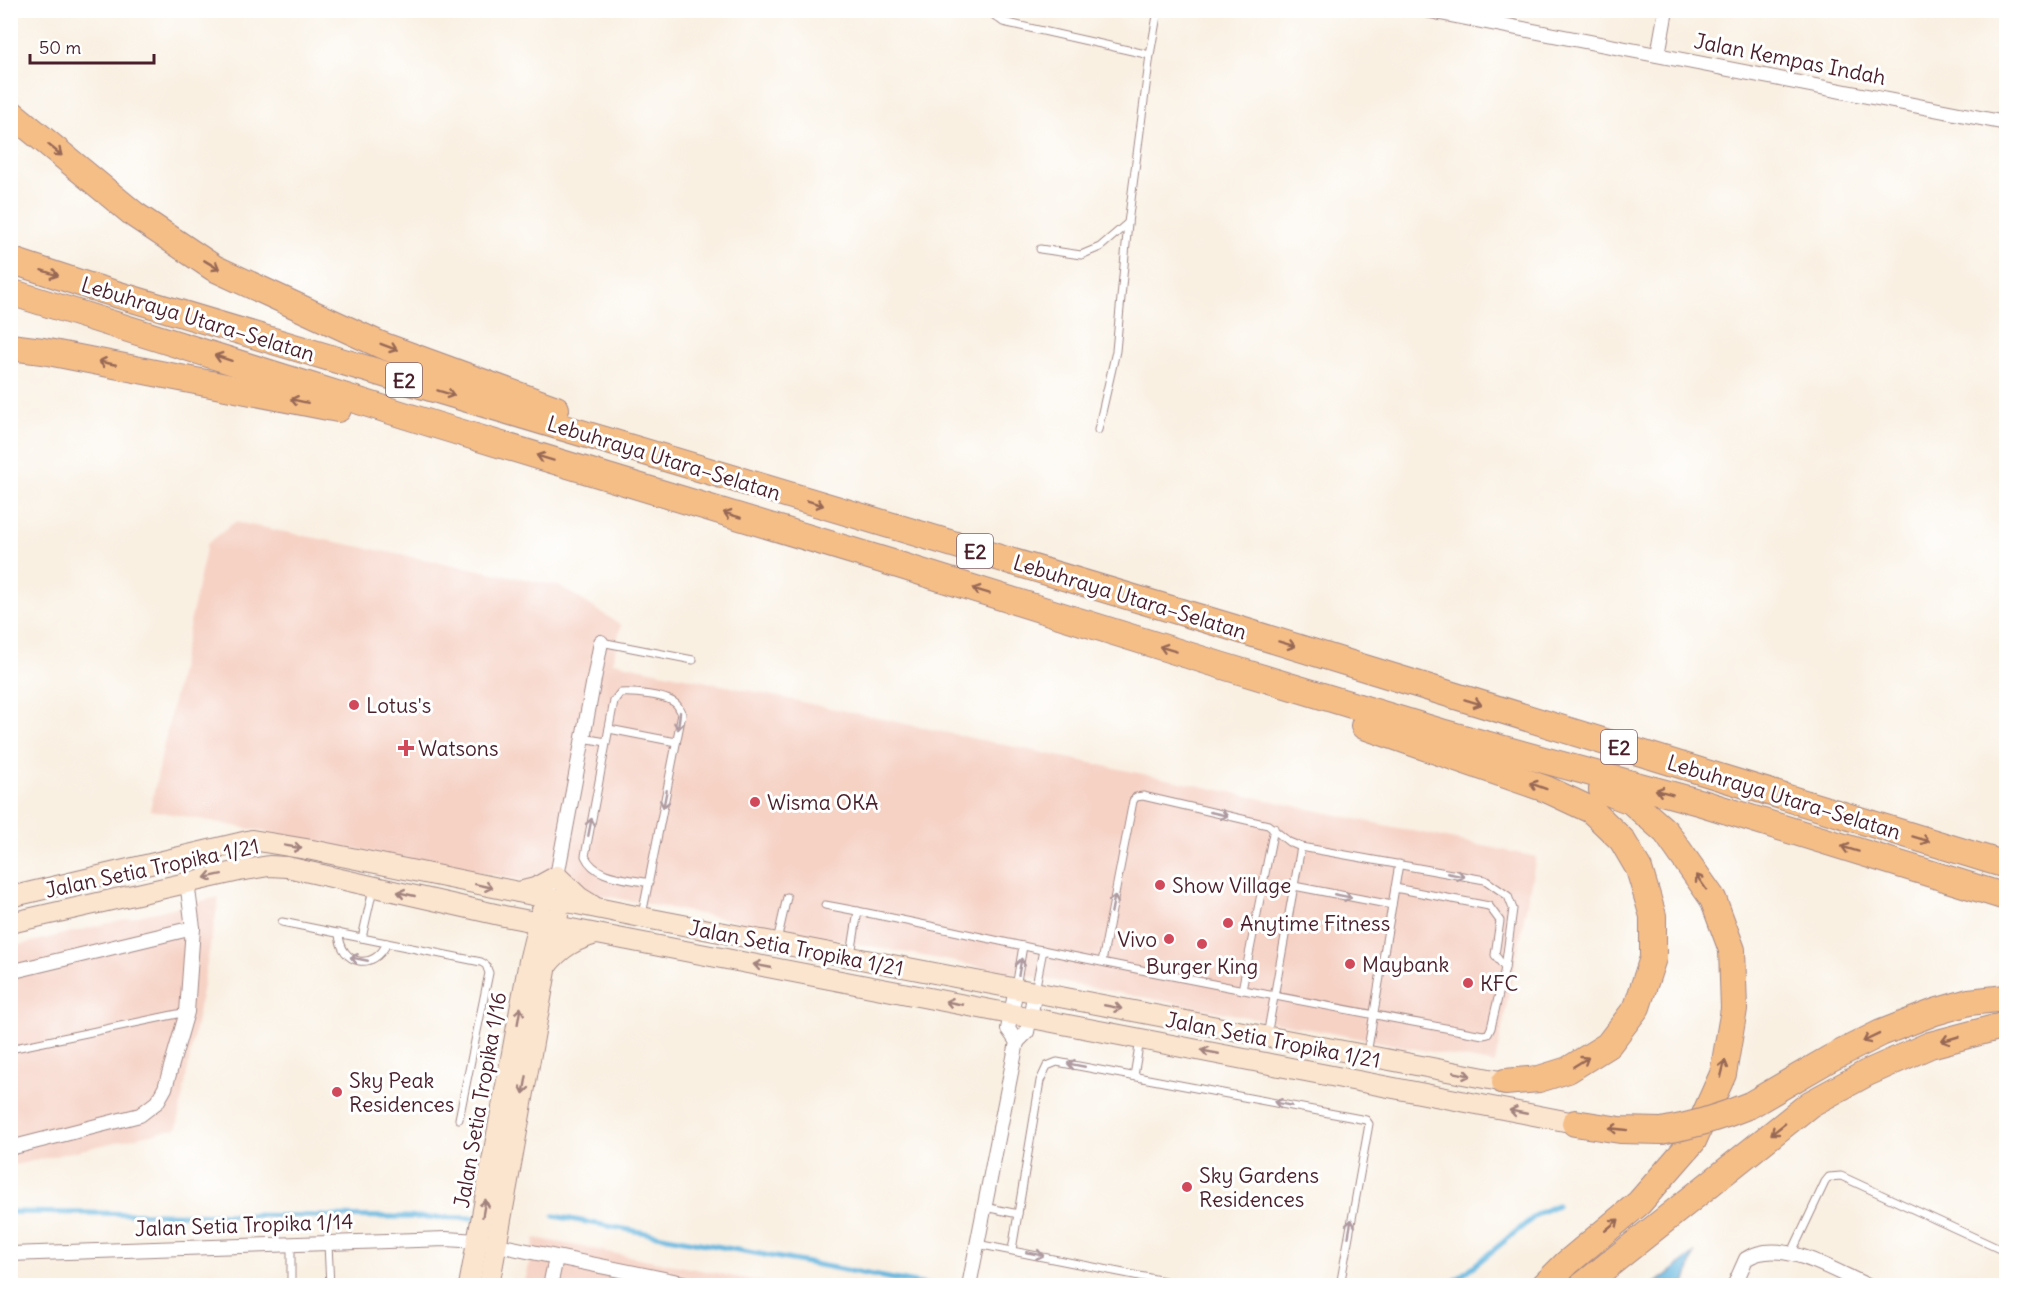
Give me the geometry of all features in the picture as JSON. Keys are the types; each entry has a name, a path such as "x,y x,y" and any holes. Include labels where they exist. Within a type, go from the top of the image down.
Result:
{"highway":[{"path":"10,112 135,215 214,268 381,345 580,418 719,475"},
{"name":"Lebuhraya Utara–Selatan","path":"10,260 89,286 1231,627 2007,865"},
{"name":"Lebuhraya Utara–Selatan","path":"10,292 1223,666 1442,732 1702,803 2007,897"},
{"path":"10,347 43,351 347,411 439,426"},
{"path":"1223,666 1350,721 1546,789 1592,810 1622,840 1639,869 1653,916 1653,958 1637,1007 1608,1045 1568,1070 1539,1079 1505,1082"},
{"path":"1442,732 1587,783 1631,801 1666,832 1713,899 1731,950 1734,1009 1723,1074 1693,1141 1639,1203 1567,1263 1544,1286"},
{"path":"1575,1123 1620,1130 1661,1131 1686,1127 1750,1105 1829,1059 1881,1033 1935,1012 1969,1002 2007,998"},
{"path":"1582,1286 1810,1104 1867,1073 1930,1045 2007,1025"}],"street":[{"name":"Jalan Kempas Indah","path":"1425,10 2007,123"},
{"path":"1658,55 1666,10"},
{"path":"553,899 601,642"},
{"name":"Jalan Setia Tropika 1/21","path":"10,897 252,840 312,850 516,893 1505,1082"},
{"name":"Jalan Setia Tropika 1/21","path":"10,923 187,882 269,866 287,867 504,916 1575,1123"},
{"path":"516,893 535,888 557,876"},
{"path":"557,876 579,897 597,908"},
{"path":"10,1148 140,1115 157,1102 165,1088 187,1012 193,928 187,882"},
{"name":"Jalan Setia Tropika 1/16","path":"469,1286 487,1243 538,963 553,899"},
{"path":"504,916 519,929 538,963 560,949 596,934"},
{"path":"10,972 193,928"},
{"path":"969,1286 1017,1042 1027,1032 1021,1016 1025,991"},
{"path":"1017,1042 1008,1029 1021,1016 1025,991"},
{"name":"Jalan Setia Tropika 1/14","path":"10,1254 446,1239 487,1243 698,1286"},
{"name":"Jalan Setia Tropika 1/16","path":"487,1243 489,1286"},
{"path":"1734,1286 1746,1259 1764,1250 1792,1252 1868,1286"},
{"path":"550,1286 556,1258"}],"lane":[{"path":"987,10 1003,22 1150,55"},
{"path":"1098,430 1116,351 1128,223 1158,10"},
{"path":"1040,249 1082,255 1100,247 1128,223"},
{"path":"601,642 693,660"},
{"path":"641,917 649,883 681,714 677,704 667,698 630,692 620,693 614,701 585,856 598,872 649,883"},
{"path":"609,729 676,742"},
{"path":"583,738 606,742"},
{"path":"825,905 1042,950 1102,962 1242,990 1483,1035 1488,1034 1491,1028 1505,968 1513,909 1508,896 1485,880 1301,847 1284,839 1274,828 1143,796 1136,797 1133,801 1102,962"},
{"path":"1242,990 1274,828"},
{"path":"1267,1037 1301,847"},
{"path":"1367,1056 1399,864"},
{"path":"362,938 373,886"},
{"path":"1294,886 1392,905"},
{"path":"1395,888 1489,906 1500,921 1495,955 1505,968"},
{"path":"777,943 787,897"},
{"path":"850,957 858,911"},
{"path":"282,922 481,962 486,965 489,973 459,1119"},
{"path":"339,933 340,945 356,960 372,960 379,956 387,943"},
{"path":"1023,946 1025,991"},
{"path":"1025,991 1042,950"},
{"path":"10,1049 187,1012"},
{"path":"1134,1076 1140,1039"},
{"path":"1012,1250 1041,1081 1047,1066 1057,1062 1366,1119 1368,1122 1340,1286"},
{"path":"1792,1252 1825,1182 1829,1177 1841,1176 2007,1252"},
{"path":"985,1207 1018,1214"},
{"path":"328,1244 330,1286"},
{"path":"977,1244 1190,1286"},
{"path":"291,1245 291,1286"},
{"path":"358,1286 405,1286"}],"shaded area":[{"path":"235,522 560,586 621,625 613,662 1536,857 1495,1064 150,810 207,544"},
{"path":"219,897 177,1128 11,1166 10,947"},
{"path":"535,1238 778,1285 524,1286"}],"water":[{"path":"1694,1254 1685,1285 1653,1285"}],"waterway":[{"path":"1449,1286 1539,1213 1557,1205"},
{"path":"10,1212 476,1218"},
{"path":"554,1216 932,1286"}],"place":[{"name":"Lotus's","path":"354,705"},
{"name":"Watsons","path":"406,748"},
{"name":"Wisma OKA","path":"755,802"},
{"name":"Show Village","path":"1160,885"},
{"name":"Anytime Fitness","path":"1228,923"},
{"name":"Vivo","path":"1169,939"},
{"name":"Burger King","path":"1202,944"},
{"name":"Maybank","path":"1350,964"},
{"name":"KFC","path":"1468,983"},
{"name":"Sky Peak Residences","path":"337,1092"},
{"name":"Sky Gardens Residences","path":"1187,1187"}]}
